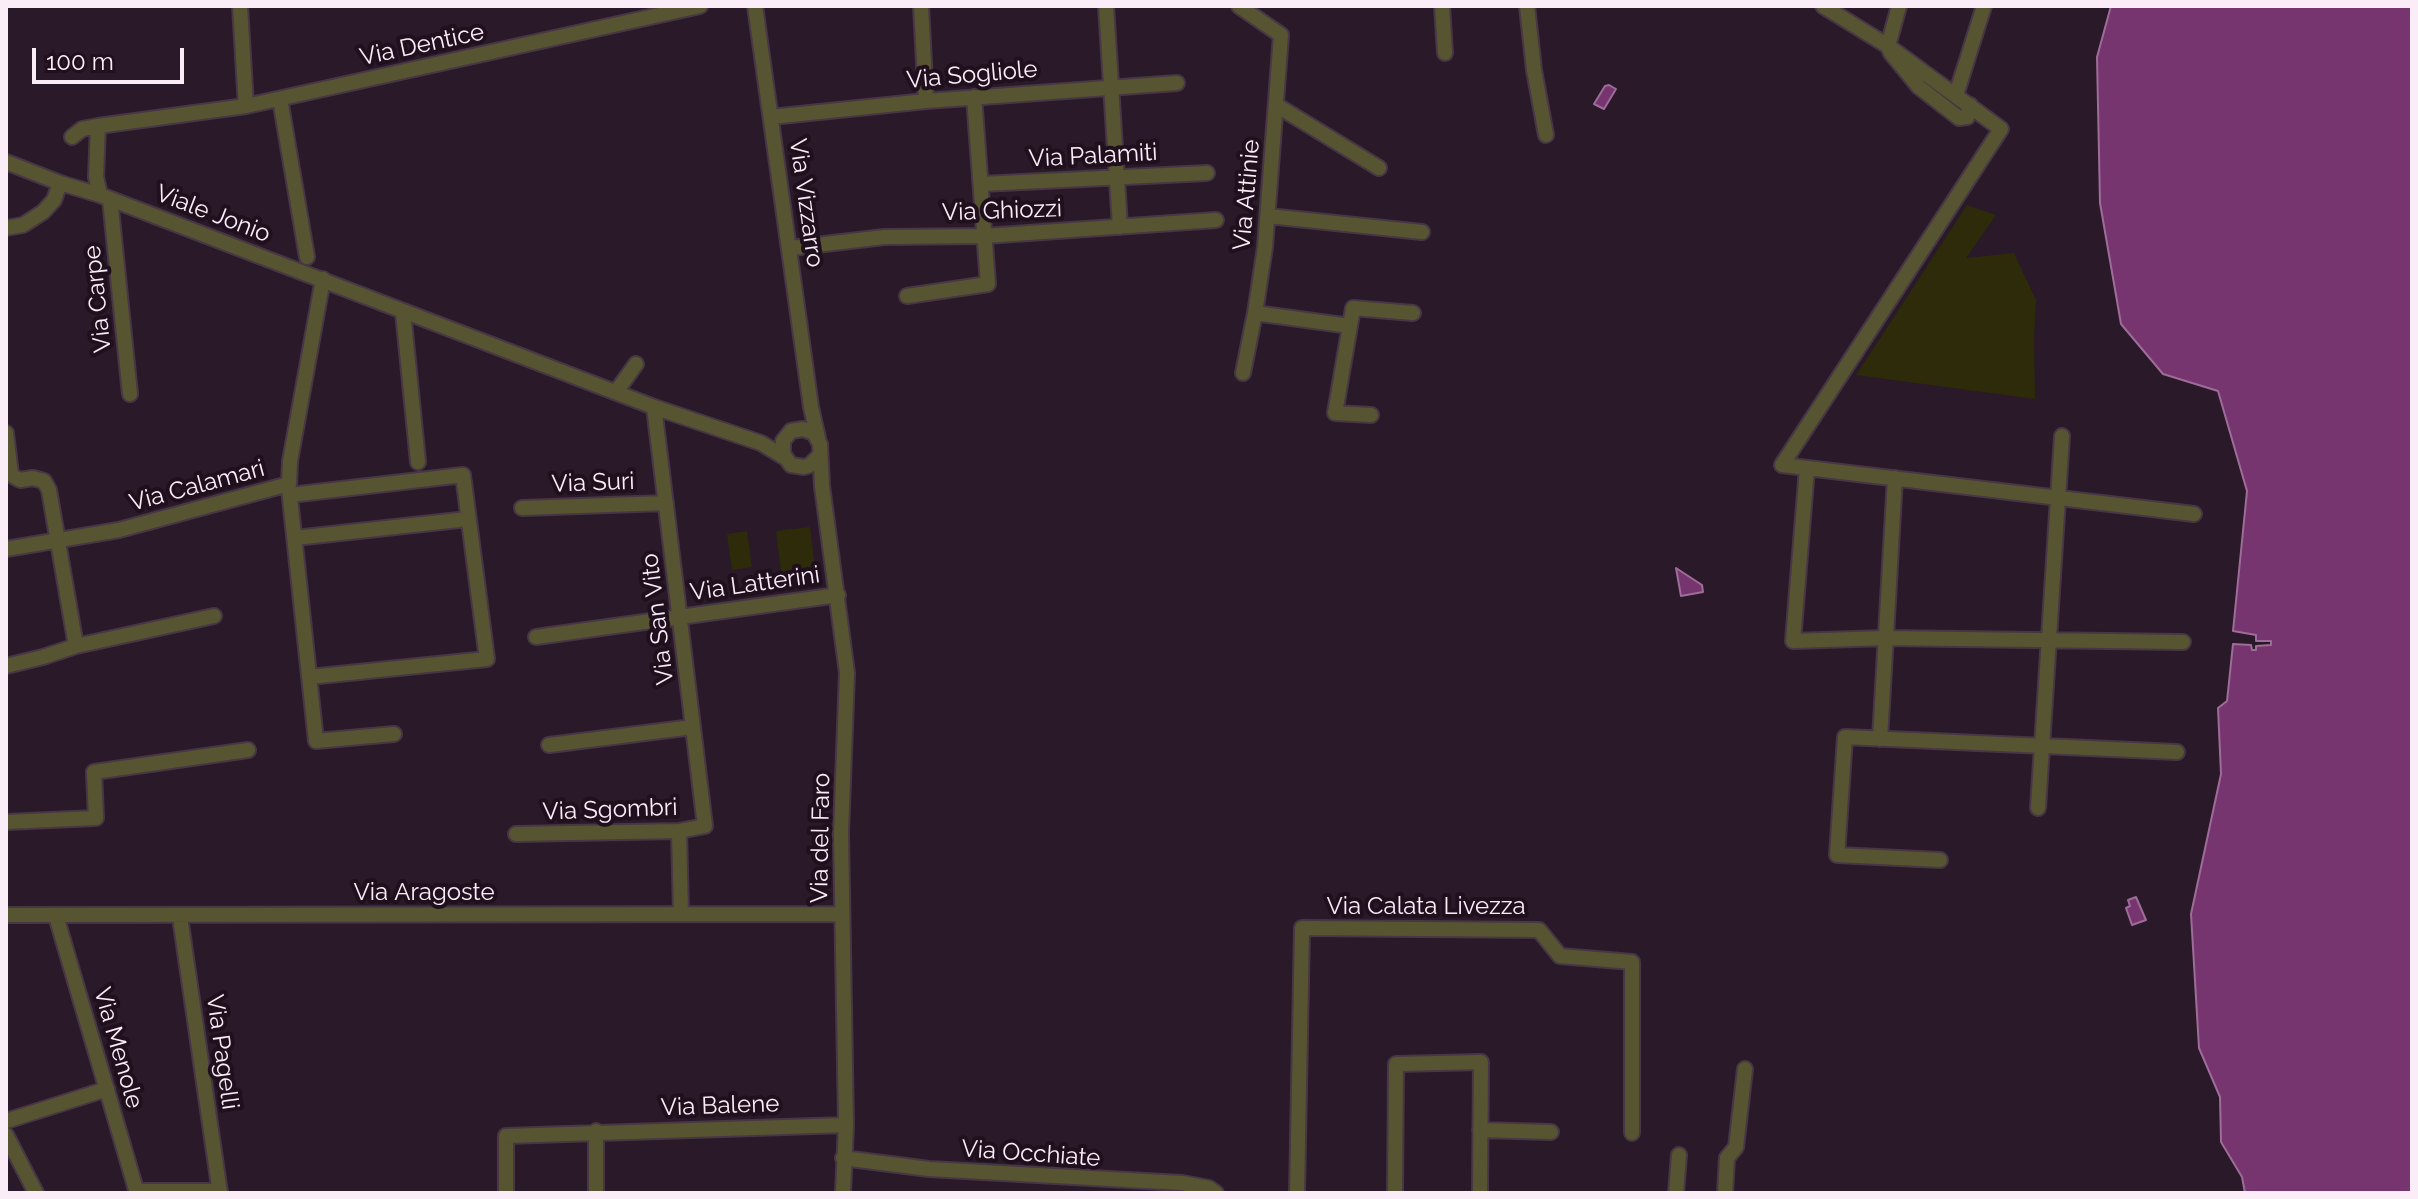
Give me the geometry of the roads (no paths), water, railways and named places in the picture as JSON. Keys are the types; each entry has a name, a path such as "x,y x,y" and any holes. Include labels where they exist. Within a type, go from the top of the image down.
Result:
{"street":[{"path":"240,6 246,106"},
{"name":"Via Dentice","path":"72,137 82,129 246,106 700,6"},
{"name":"Via Vizzarro","path":"755,6 819,456"},
{"path":"921,6 926,101"},
{"path":"1106,6 1120,227"},
{"name":"Via Attinie","path":"1239,6 1281,35 1268,216 1255,313 1243,373"},
{"path":"1442,6 1445,53"},
{"path":"1527,6 1534,70 1546,135"},
{"path":"1823,6 1888,46 2001,129 1782,465 2194,514"},
{"path":"1888,46 1899,6"},
{"path":"1956,95 1984,6"},
{"path":"1888,46 1919,87 1946,110 1959,118 1967,117 1970,105"},
{"name":"Via Sogliole","path":"771,117 926,101 1177,83"},
{"path":"907,296 988,284 974,97"},
{"path":"280,99 307,257"},
{"path":"1276,105 1379,168"},
{"path":"98,126 96,177 105,197"},
{"name":"Viale Jonio","path":"6,162 323,279 654,407 761,443 784,457"},
{"name":"Via Palamiti","path":"981,184 1207,173"},
{"path":"80,189 96,177"},
{"path":"6,228 23,225 43,212 54,200 60,183"},
{"name":"Via Carpe","path":"105,197 130,394"},
{"path":"1268,216 1422,232"},
{"name":"Via Ghiozzi","path":"791,248 884,237 985,236 1216,220"},
{"name":"Via Calamari","path":"6,549 119,530 290,490 290,461 323,279"},
{"path":"1371,415 1335,413 1353,308 1413,313"},
{"path":"403,312 418,462"},
{"path":"1255,313 1350,326"},
{"path":"616,392 636,364"},
{"name":"Via San Vito","path":"654,407 705,826"},
{"name":"Via Vizzarro","path":"802,429 811,407"},
{"path":"818,438 809,430 791,431 782,448 784,457 791,465 804,467 819,456"},
{"path":"6,433 11,475 20,480 33,478 44,481 49,490 76,646"},
{"path":"2038,808 2062,436"},
{"path":"761,443 785,438"},
{"name":"Via del Faro","path":"819,456 847,673 841,833 846,1125 843,1193"},
{"path":"804,467 822,486"},
{"path":"1807,468 1793,641 1885,638 2183,642"},
{"path":"309,677 487,659 463,475 290,490 309,677 316,741 394,734"},
{"path":"1880,739 1895,478"},
{"name":"Via Suri","path":"522,508 666,503"},
{"path":"295,538 468,519"},
{"name":"Via Latterini","path":"536,637 838,595"},
{"path":"6,666 76,646 214,616"},
{"path":"549,745 693,727"},
{"path":"1940,860 1837,855 1845,737 2177,752"},
{"path":"6,822 96,818 94,772 248,750"},
{"name":"Via Sgombri","path":"516,834 679,831 705,826"},
{"path":"679,831 681,913"},
{"name":"Via Aragoste","path":"6,915 842,914"},
{"name":"Via Menole","path":"56,916 137,1192"},
{"name":"Via Pagelli","path":"180,917 220,1192"},
{"name":"Via Calata Livezza","path":"1297,1193 1302,928 1539,930 1560,956 1632,962 1632,1133"},
{"path":"1395,1193 1396,1064 1481,1062 1480,1193"},
{"path":"1725,1193 1727,1158 1736,1147 1745,1069"},
{"path":"6,1121 107,1089"},
{"name":"Via Balene","path":"506,1193 506,1136 846,1125"},
{"path":"1480,1130 1551,1132"},
{"path":"596,1131 596,1193"},
{"path":"6,1135 36,1193"},
{"path":"1676,1193 1679,1155"},
{"name":"Via Occhiate","path":"843,1158 1118,1187 1209,1188 1216,1193"},
{"path":"137,1192 220,1192"}]}
